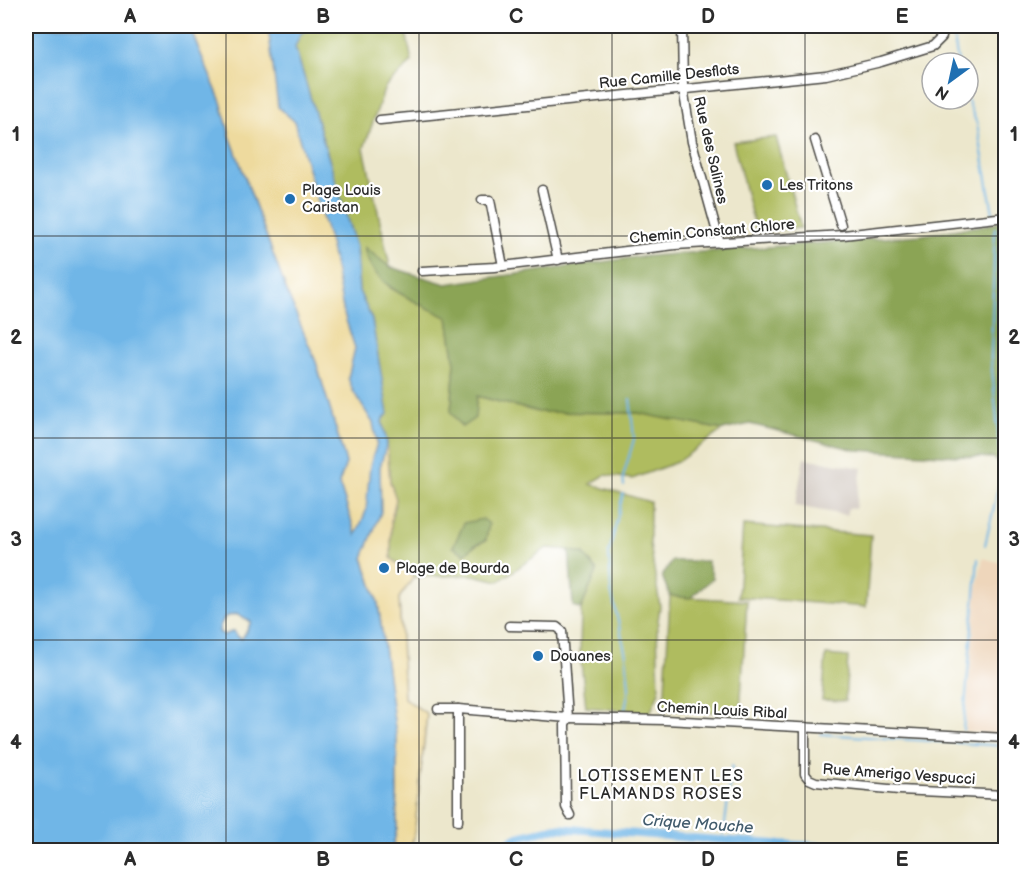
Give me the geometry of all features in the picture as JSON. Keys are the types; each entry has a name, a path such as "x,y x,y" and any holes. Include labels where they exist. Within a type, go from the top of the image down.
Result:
{"street":[{"name":"Rue des Salines","path":"682,26 683,88 692,142 720,243"},
{"name":"Rue Camille Desflots","path":"380,120 844,72 933,46 942,37 943,26"},
{"path":"815,140 841,225"},
{"path":"542,190 558,260"},
{"path":"482,200 490,200 503,266"},
{"name":"Chemin Constant Chlore","path":"422,271 503,266 675,245 843,235 1005,217"},
{"path":"509,626 557,627 562,631 568,718 565,724 566,807 570,814"},
{"name":"Chemin Louis Ribal","path":"438,709 568,718 665,720 1005,738"},
{"path":"458,709 458,821"},
{"name":"Rue Amerigo Vespucci","path":"805,727 805,774 816,782 899,790 1005,795"}],"shaded area":[{"path":"804,458 862,468 855,509 848,508 846,515 795,506"},
{"path":"983,558 1005,564 1005,734 965,732 977,587"}],"green space":[{"path":"317,26 405,26 412,62 385,87 364,148 390,267 364,248 391,289 448,317 455,363 451,411 477,396 538,412 641,413 723,430 677,462 632,479 605,475 590,484 650,502 650,544 660,606 657,629 659,692 650,713 586,707 580,653 581,609 597,571 584,554 547,548 499,581 473,575 414,577 391,558 391,520 396,499 390,482 372,320 359,291 356,248 295,47 301,33","holes":["464,523 486,540 465,554"]},
{"name":"Les Tritons","path":"776,137 801,228 756,232 733,142"},
{"path":"1005,222 1004,469 994,458 856,450 750,424 723,430 638,413 538,412 477,396 475,418 462,427 451,412 455,363 448,318 409,299 385,283 368,261 364,247 390,267 446,284 637,257 921,235"},
{"path":"483,519 489,524 486,540 465,554 453,547 464,523"},
{"path":"743,525 871,535 866,607 738,597"},
{"path":"569,550 584,554 597,571 581,609 573,606"},
{"path":"672,561 707,561 713,578 690,598 670,596 662,576"},
{"path":"670,596 747,601 740,714 664,709"},
{"path":"826,655 848,657 845,701 822,700"}],"sand":[{"path":"189,26 281,26 387,443 390,482 396,499 391,520 391,558 414,577 399,598 404,698 427,714 414,837 409,850 392,850 397,828 397,743 378,603 339,483 346,463 316,362 288,295 230,136 221,102"}],"water":[{"path":"26,26 189,26 221,102 230,136 288,295 316,362 346,463 339,483 356,535 366,511 370,466 377,443 373,423 353,391 348,378 355,348 344,314 331,247 294,121 278,107 268,26 317,26 301,33 295,47 356,248 359,291 372,320 388,414 382,421 387,443 380,467 381,512 363,558 378,603 397,743 397,828 392,850 26,850","holes":["236,614 251,622 242,639 236,636 234,631 224,635 219,632 225,617"]}],"waterway":[{"path":"952,26 956,51"},
{"path":"972,111 977,124 993,213"},
{"path":"985,545 1002,472 991,358 995,228"},
{"path":"624,486 623,477 634,439 630,399"},
{"path":"623,494 609,553 611,591 626,655 629,688 624,715"},
{"path":"963,730 978,559"},
{"path":"821,734 1006,746"},
{"path":"723,840 732,766"},
{"name":"Crique Mouche","path":"494,850 518,837 557,828 775,844 905,850"}],"place":[{"name":"Les Tritons","path":"767,185"},
{"name":"Plage Louis Caristan","path":"290,199"},
{"name":"Plage de Bourda","path":"384,568"},
{"name":"Douanes","path":"538,656"}],"district":[{"name":"LOTISSEMENT LES FLAMANDS ROSES","path":"661,784"}]}
